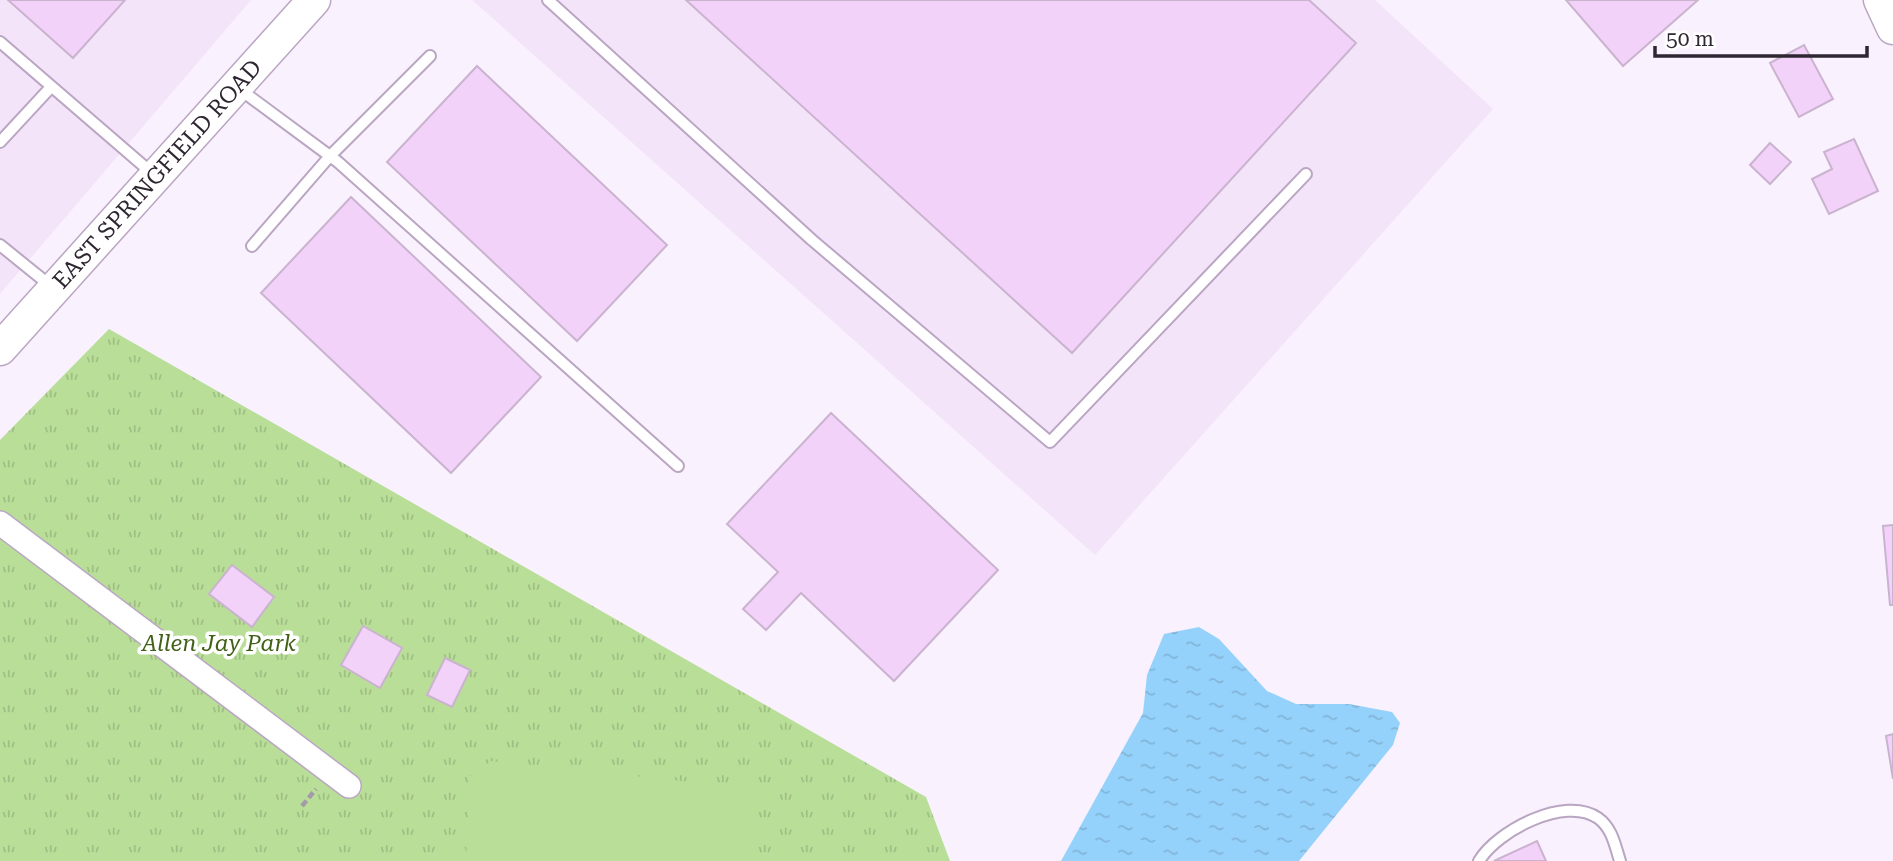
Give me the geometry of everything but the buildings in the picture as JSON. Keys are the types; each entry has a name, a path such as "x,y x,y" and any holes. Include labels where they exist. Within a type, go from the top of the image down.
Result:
{"street":[{"name":"EAST SPRINGFIELD ROAD","path":"0,349 314,0"},
{"path":"1880,0 1893,27"},
{"path":"0,523 349,786"}],"lane":[{"path":"548,0 812,240 1050,442 1306,174"},
{"path":"0,42 155,176"},
{"path":"252,246 330,156 430,56"},
{"path":"236,86 330,156 678,466"},
{"path":"0,142 51,87"},
{"path":"0,245 54,289"},
{"path":"1479,861 1515,829 1542,814 1566,811 1596,817 1610,831 1620,861"}],"shaded area":[{"path":"0,0 251,0 0,294"},
{"path":"472,0 1375,0 1493,109 1095,555"}],"green space":[{"name":"Allen Jay Park","path":"109,329 926,797 950,861 0,861 0,440"},
{"path":"491,761 758,789 746,861 466,861 469,777"}],"water":[{"path":"1199,627 1219,639 1267,691 1296,704 1349,704 1392,712 1400,723 1393,745 1299,861 1061,861 1143,713 1147,675 1164,634"}]}
